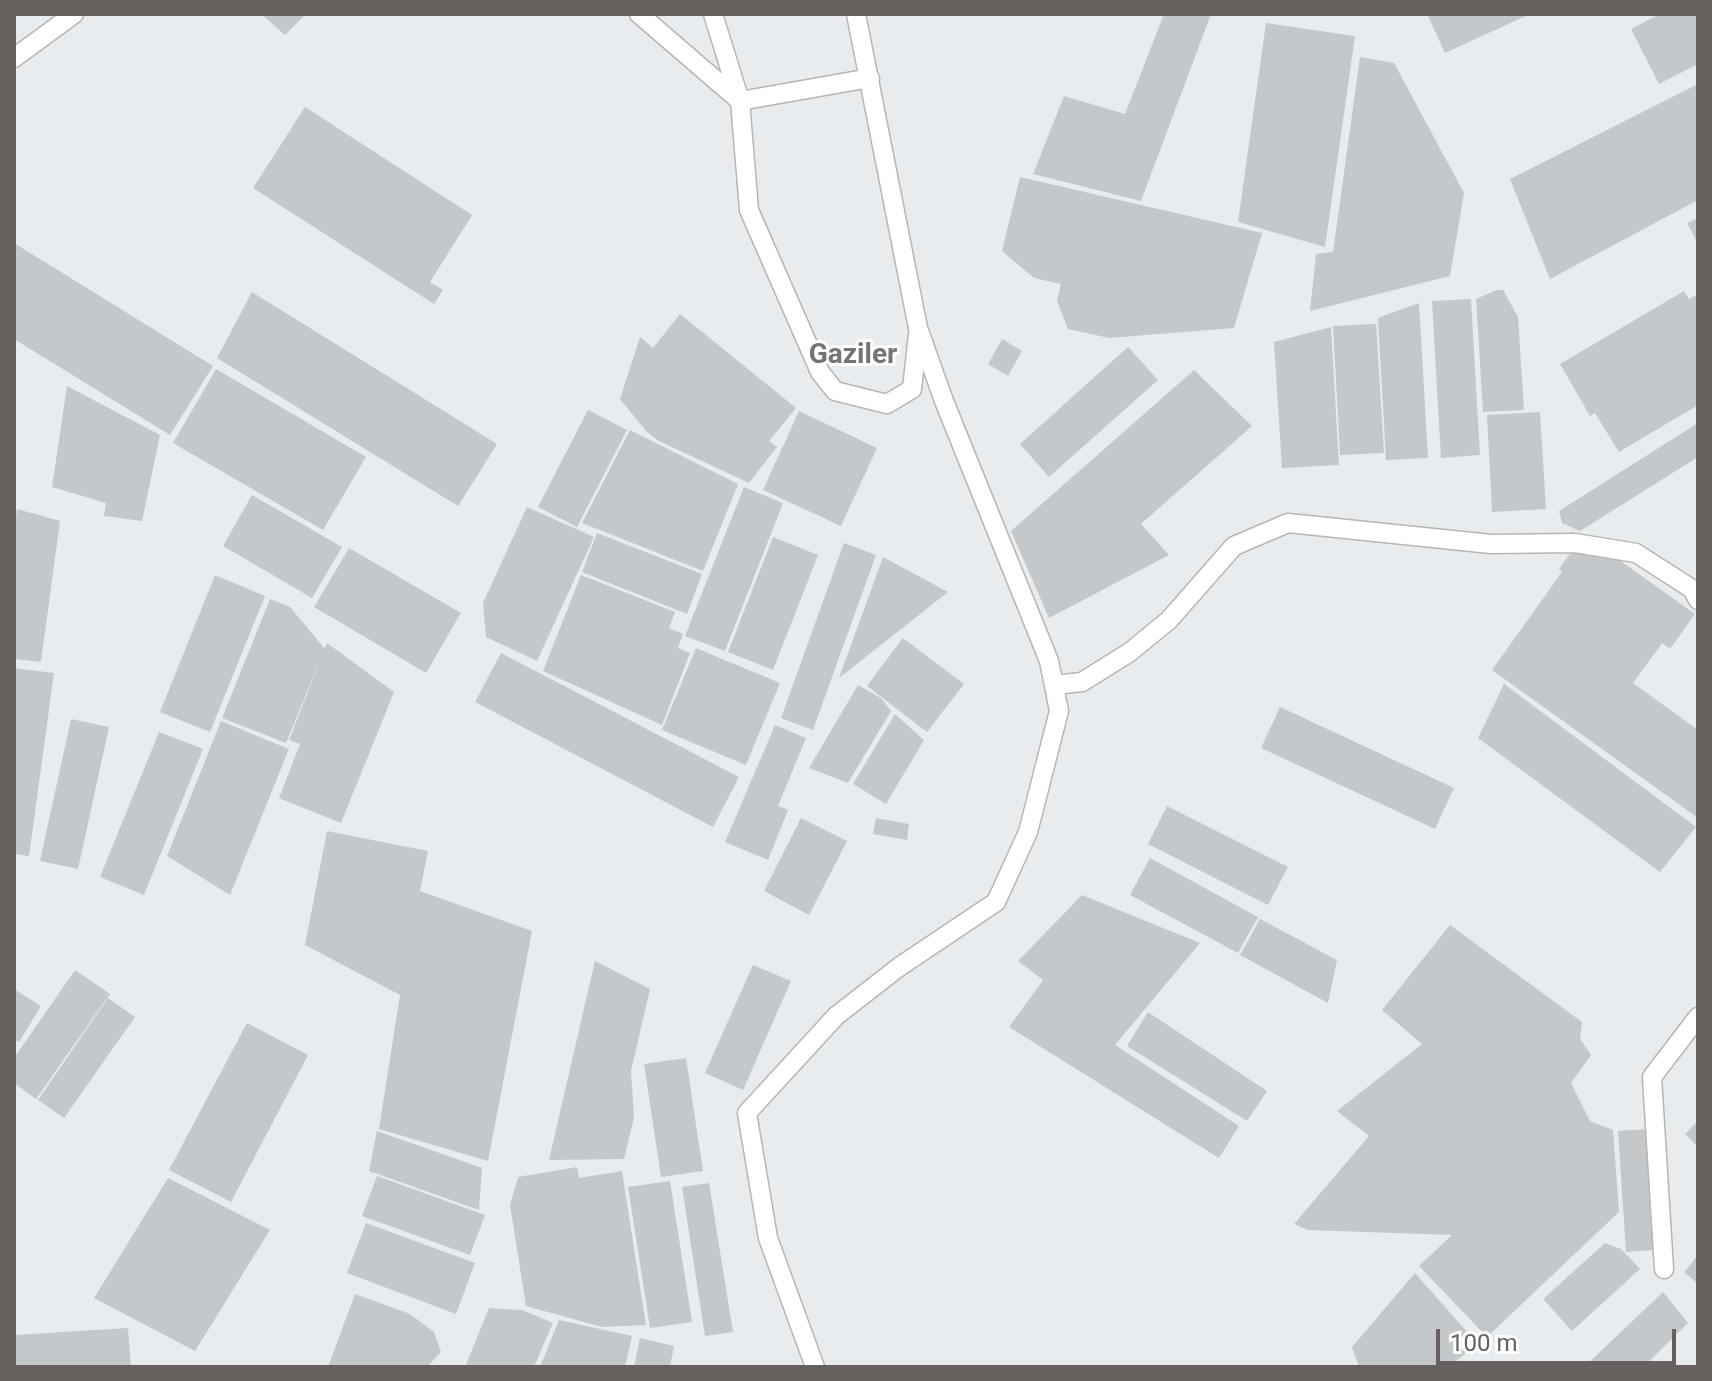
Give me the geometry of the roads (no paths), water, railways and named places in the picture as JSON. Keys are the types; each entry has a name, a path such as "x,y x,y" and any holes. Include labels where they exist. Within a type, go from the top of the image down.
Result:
{"street":[{"path":"14,58 74,14"},
{"path":"639,14 740,101"},
{"path":"713,14 740,101 749,210 820,372 835,391 887,404 912,389 918,328"},
{"path":"815,1367 768,1238 747,1113 836,1016 899,967 996,902 1028,832 1059,711 1049,661 944,401 918,328 856,14"},
{"path":"740,101 870,78"},
{"path":"1054,685 1082,682 1130,652 1169,620 1234,546 1288,523 1491,544 1575,543 1636,553 1692,589 1698,600"},
{"path":"1664,1269 1652,1077 1698,1017"}],"district":[{"name":"Gaziler","path":"853,356"}]}
